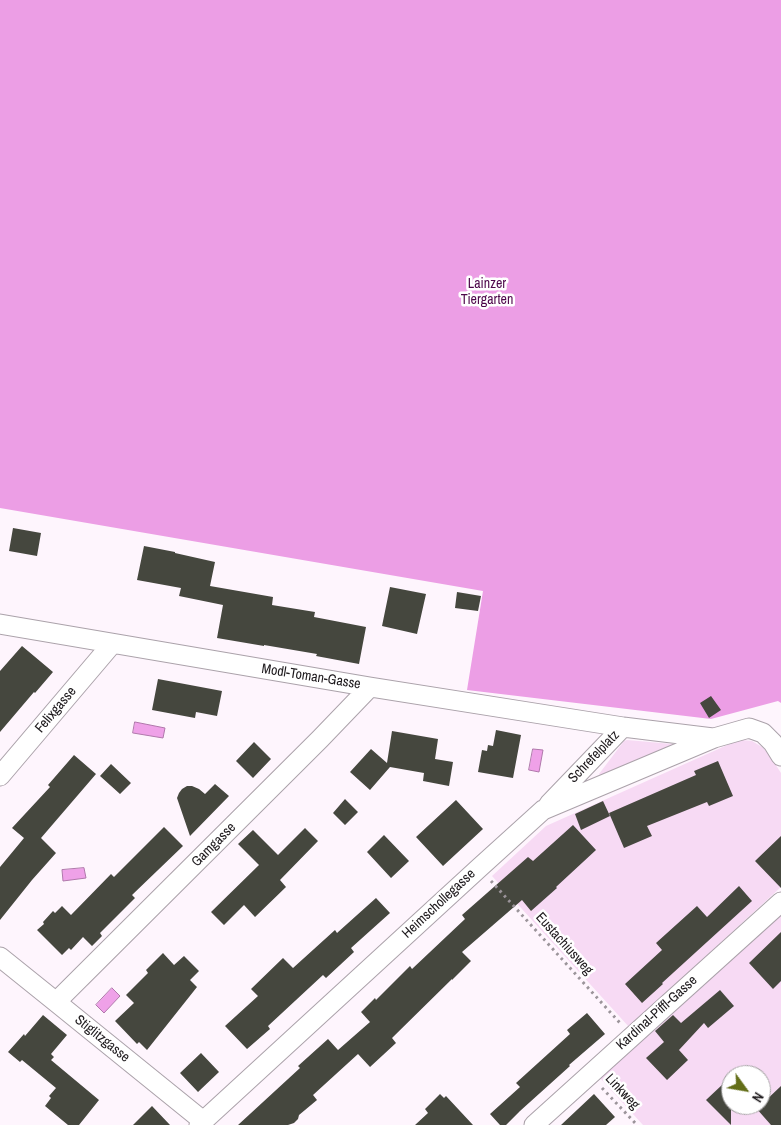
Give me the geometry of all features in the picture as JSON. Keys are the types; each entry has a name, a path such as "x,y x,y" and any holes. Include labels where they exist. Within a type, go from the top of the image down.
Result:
{"street":[{"name":"Modl-Toman-Gasse","path":"0,624 370,687 623,727"},
{"name":"Felixgasse","path":"0,776 112,644"},
{"name":"Gamgasse","path":"56,1002 370,687"},
{"name":"Schrefelplatz","path":"544,810 623,727 714,738"},
{"name":"Heimschollegasse","path":"201,1124 544,810 714,738 749,728 763,733 773,743 781,756"},
{"name":"Kardinal-Piffl-Gasse","path":"534,1125 781,902"},
{"name":"Stiglitzgasse","path":"0,957 201,1124"}],"path":[{"name":"Eustachiusweg","path":"479,868 632,1036"},
{"name":"Linkweg","path":"590,1074 637,1125"}],"shaded area":[{"path":"135,722 165,728 163,738 133,733"},
{"path":"742,740 752,741 762,747 781,773 781,887 629,1027 492,876 546,826"},
{"path":"624,741 672,744 673,747 601,776 599,774"},
{"path":"533,749 543,750 539,772 529,770"},
{"path":"84,868 86,878 63,881 62,870"},
{"path":"781,913 781,1125 643,1125 600,1078"},
{"path":"112,988 120,996 104,1013 96,1005"}],"green space":[{"name":"Lainzer Tiergarten","path":"0,0 781,0 781,703 778,701 711,719 467,690 483,591 0,508"}],"building":[{"path":"13,528 41,533 37,556 9,551"},
{"path":"144,546 215,562 210,586 273,597 272,605 315,612 314,617 366,627 359,664 316,656 317,654 217,638 223,605 179,596 181,588 137,580"},
{"path":"390,587 426,594 417,634 382,626"},
{"path":"457,592 481,596 478,611 455,608"},
{"path":"22,646 53,672 0,732 0,671"},
{"path":"158,679 222,691 217,716 196,712 195,718 152,710"},
{"path":"711,696 721,710 709,718 700,703"},
{"path":"496,730 521,735 513,778 478,772 482,750 487,751 488,745 493,746"},
{"path":"392,731 438,739 435,759 453,762 449,786 423,781 424,773 390,767 370,790 350,772 371,749 387,763"},
{"path":"254,742 271,759 253,778 236,761"},
{"path":"74,755 96,774 41,838 56,853 0,920 0,867 24,838 12,828 50,787 48,785"},
{"path":"718,761 733,796 709,806 707,802 647,826 652,836 624,848 609,813 696,775 694,771"},
{"path":"111,764 131,783 120,794 100,776"},
{"path":"215,784 229,796 190,836 177,798 179,793 187,786 192,786 205,794"},
{"path":"345,799 358,812 345,825 333,813"},
{"path":"456,800 483,829 443,866 416,837"},
{"path":"603,801 610,816 581,830 575,814"},
{"path":"573,825 596,850 531,911 522,900 462,952 471,961 392,1038 396,1043 370,1067 358,1054 313,1095 317,1100 299,1115 294,1123 288,1125 238,1125 300,1068 298,1066 328,1039 338,1050 370,1022 361,1012 375,998 376,1000 410,966 412,969 465,919 462,915 528,857 533,861"},
{"path":"164,827 183,846 132,895 135,898 100,933 102,936 92,946 83,937 71,950 69,948 62,955 37,930 44,924 43,922 53,911 55,913 62,906 71,915 111,874 114,877"},
{"path":"305,828 318,841 280,880 286,887 255,917 244,905 224,925 211,912 259,865 238,844 253,830 278,855"},
{"path":"384,835 409,861 391,878 367,852"},
{"path":"781,836 781,888 755,861"},
{"path":"739,886 752,901 642,1003 625,984 662,950 656,943 697,906 707,917"},
{"path":"376,898 390,913 351,948 354,952 326,978 323,975 268,1026 270,1029 247,1049 225,1026 258,996 251,989 283,958 293,968 335,930 337,933"},
{"path":"781,932 781,981 773,989 749,963"},
{"path":"163,953 174,965 184,956 199,971 190,980 197,987 147,1050 139,1042 137,1044 115,1021 134,1003 126,995 148,973 146,970"},
{"path":"720,990 734,1006 708,1028 704,1023 679,1050 688,1060 667,1080 646,1058 664,1042 655,1031 673,1015 681,1023"},
{"path":"587,1013 605,1034 569,1065 506,1125 500,1125 490,1114 520,1087 516,1083 570,1034 567,1030"},
{"path":"43,1015 67,1035 51,1054 54,1057 51,1060 99,1100 79,1125 68,1125 45,1106 51,1098 49,1096 56,1088 22,1060 20,1062 8,1052"},
{"path":"201,1053 219,1072 198,1092 180,1073"},
{"path":"721,1086 721,1115 706,1100"},
{"path":"781,1086 781,1125 771,1125 762,1115 771,1115 771,1096"},
{"path":"440,1094 444,1098 446,1096 473,1125 415,1125 428,1113 425,1109"},
{"path":"594,1094 615,1117 606,1125 561,1125"},
{"path":"152,1106 170,1125 133,1125"},
{"path":"721,1115 731,1115 731,1125"}]}
